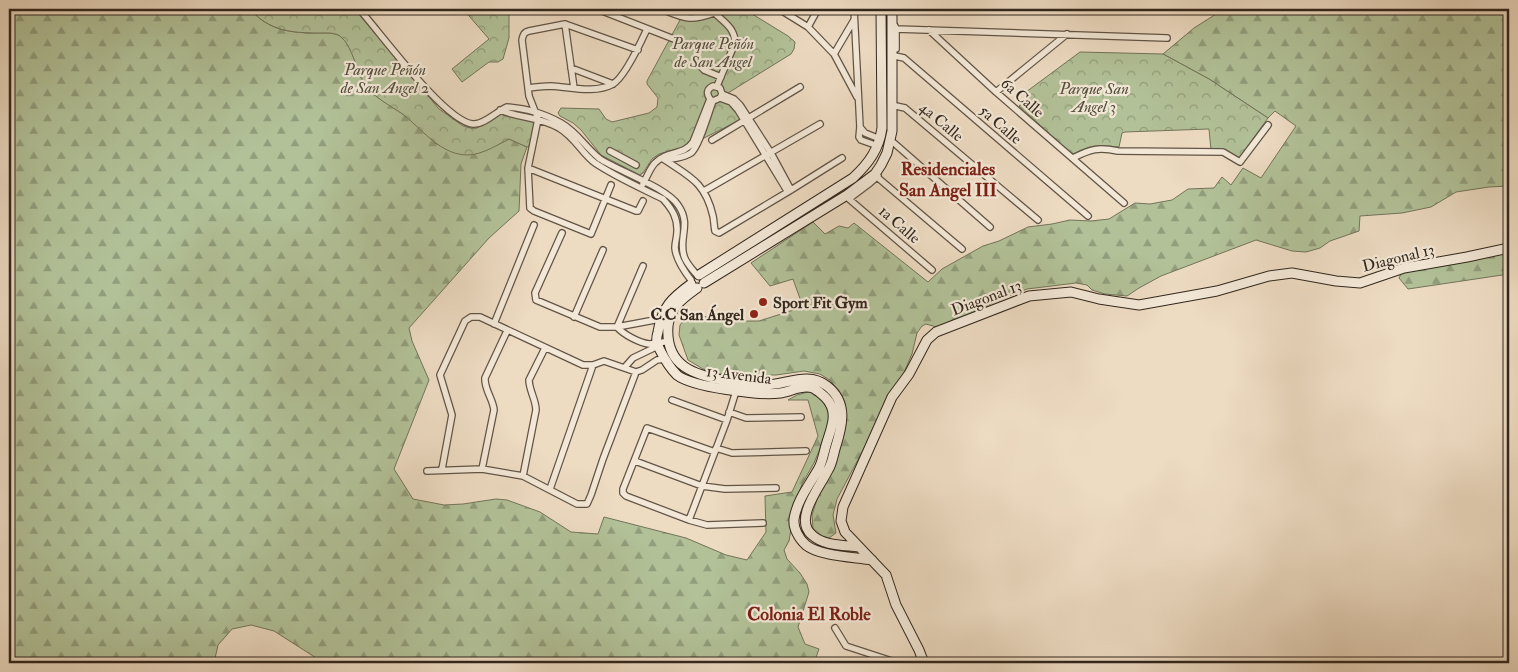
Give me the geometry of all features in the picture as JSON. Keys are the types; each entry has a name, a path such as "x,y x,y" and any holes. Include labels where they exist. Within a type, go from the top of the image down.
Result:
{"street":[{"path":"359,9 425,87 458,117 474,124 482,122 507,106 536,111 564,124 610,168 663,200 671,207 676,221 675,247 677,258 696,281"},
{"path":"598,9 678,41"},
{"path":"661,9 691,19 701,18 713,11 728,24 735,36 735,43 717,86"},
{"path":"779,9 808,27 834,54 858,100"},
{"path":"808,27 818,9"},
{"path":"854,9 860,127 865,133 879,142"},
{"path":"813,216 824,214 877,177 894,143 896,106 881,11 892,14"},
{"path":"696,281 813,216 875,174 887,153 892,130 889,56 896,28 892,14"},
{"path":"657,345 664,320 696,281 853,178 870,160 879,142 892,14"},
{"path":"834,54 854,20"},
{"path":"611,185 591,234 530,208 528,168 538,119 529,96 522,35 529,31 566,24 638,50"},
{"path":"566,24 574,88"},
{"path":"896,28 1167,38"},
{"path":"528,88 543,86 591,89 613,84 638,50 647,29"},
{"name":"6a Calle","path":"929,30 996,92 1124,202"},
{"path":"996,92 1067,34"},
{"name":"5a Calle","path":"889,56 904,58 1088,216"},
{"path":"698,63 704,70 721,77"},
{"path":"571,68 613,84"},
{"path":"717,86 709,88 707,95 731,102 747,120 769,154 789,191"},
{"path":"641,188 654,164 662,158 669,159 691,153 696,146 720,88 717,86"},
{"path":"712,140 800,87"},
{"name":"4a Calle","path":"896,106 905,108 1038,220"},
{"path":"500,110 538,119 560,128 594,162 644,182 670,196 684,214 684,257 696,281"},
{"path":"704,191 820,124"},
{"path":"1073,158 1093,149 1103,148 1223,152 1240,162 1268,125"},
{"path":"894,143 990,227"},
{"path":"610,151 636,165"},
{"path":"610,168 618,155"},
{"path":"662,158 689,175 704,191 714,217 715,231 719,233 842,158"},
{"path":"528,168 638,211 643,201"},
{"path":"877,177 962,249"},
{"name":"1a Calle","path":"849,198 932,270"},
{"path":"494,324 534,225"},
{"path":"562,232 535,293 534,297 536,300 600,327 617,327 664,320"},
{"name":"Diagonal 13","path":"924,663 896,605 886,575 845,532 842,521 843,507 892,397 909,374 927,340 936,332 1029,296 1072,292 1099,299 1139,305 1214,292 1269,276 1292,273 1336,281 1360,283 1404,268 1509,248"},
{"path":"574,317 603,250"},
{"path":"617,327 643,266"},
{"path":"442,470 452,415 440,375 465,321 471,317 480,317 583,365 593,365 604,361 639,372 657,360 665,359"},
{"name":"13 Avenida","path":"664,320 668,330 672,353 679,363 690,371 721,384"},
{"path":"617,327 626,335 657,345"},
{"path":"482,469 494,410 494,404 484,383 507,331"},
{"path":"625,367 633,358 657,345 670,342"},
{"name":"13 Avenida","path":"657,345 677,375 688,381 721,384 762,394 781,393 798,388 812,387 822,394 830,402 833,412 833,424 820,465 799,504 794,520 796,532 806,545 817,552 872,560"},
{"path":"523,476 536,410 536,402 529,385 529,380 545,348"},
{"path":"550,489 593,365"},
{"path":"427,471 482,469 523,476 577,504 586,504 636,372"},
{"name":"13 Avenida","path":"737,387 765,386 798,379 815,379 828,386 838,398 842,410 842,425 829,469 808,505 805,520 806,529 812,536 825,543 859,547"},
{"path":"690,520 730,412 737,387"},
{"path":"672,400 727,420"},
{"path":"730,412 746,418 801,418"},
{"path":"763,523 707,525 626,496 623,493 623,489 648,428 716,450 732,453 806,451"},
{"path":"635,461 702,486 725,489 776,488"},
{"path":"835,628 846,646 898,663"}],"green space":[{"path":"9,9 250,9 264,22 280,29 333,34 342,37 352,52 366,87 411,121 436,144 499,144 509,139 527,147 521,164 519,211 489,238 409,328 412,341 429,380 394,469 413,499 444,505 496,499 507,500 540,512 571,532 598,534 604,517 686,538 726,555 747,560 766,532 765,496 792,492 818,436 808,400 788,400 797,395 812,391 825,400 829,414 829,427 814,463 802,484 795,505 789,541 784,550 787,559 807,584 809,592 798,627 805,644 819,649 814,663 324,663 274,631 251,625 232,629 218,645 214,663 9,663"},
{"name":"Parque Peñón de San Angel 2","path":"250,9 356,9 439,109 463,126 475,129 503,113 538,121 529,146 527,147 509,139 488,150 472,155 461,155 450,151 440,146 404,115 378,98 369,89 362,79 348,46 339,35 282,29 265,22"},
{"name":"Parque Peñón de San Angel 2","path":"463,9 509,9 509,38 503,59 498,62 489,62 462,82 452,69 489,39"},
{"name":"Parque Peñón de San Angel","path":"659,9 744,9 795,42 791,54 728,93 732,107 739,114 740,118 738,121 688,146 659,154 652,159 640,175 601,155 581,130 558,113 561,108 599,109 606,119 612,122 649,113 657,107 658,98 647,84 647,81 680,20"},
{"path":"1224,9 1509,9 1509,186 1456,192 1431,207 1402,213 1360,216 1359,231 1306,252 1292,251 1256,240 1161,276 1127,296 1105,294 1092,290 1087,285 1076,283 1027,289 1003,298 940,328 926,324 922,326 917,333 912,354 902,377 837,499 833,515 836,533 829,538 822,536 813,528 812,515 820,490 839,448 840,396 831,381 820,374 804,371 776,375 725,375 703,369 688,360 679,335 680,325 684,320 695,315 733,321 759,321 803,307 793,279 770,286 751,263 813,222 825,234 839,226 848,228 854,223 928,282 942,269 983,246 999,241 1028,227 1070,220 1091,221 1109,219 1135,203 1150,204 1172,200 1188,189 1214,188 1222,177 1231,185 1243,168 1261,178 1296,126 1275,111 1268,118 1209,79 1163,54 1194,28"},
{"name":"Parque San Angel 3","path":"1080,52 1163,54 1209,79 1268,118 1239,158 1211,150 1209,129 1125,132 1122,133 1119,147 1092,146 1072,154 1019,106 1030,97 1026,92"},
{"path":"1509,244 1509,274 1408,289 1399,278 1404,268"}],"place":[{"name":"Sport Fit Gym","path":"763,302"},
{"name":"C.C San Ángel","path":"754,314"}],"district":[{"name":"Residenciales San Angel III","path":"948,179"},
{"name":"Colonia El Roble","path":"809,614"}]}
